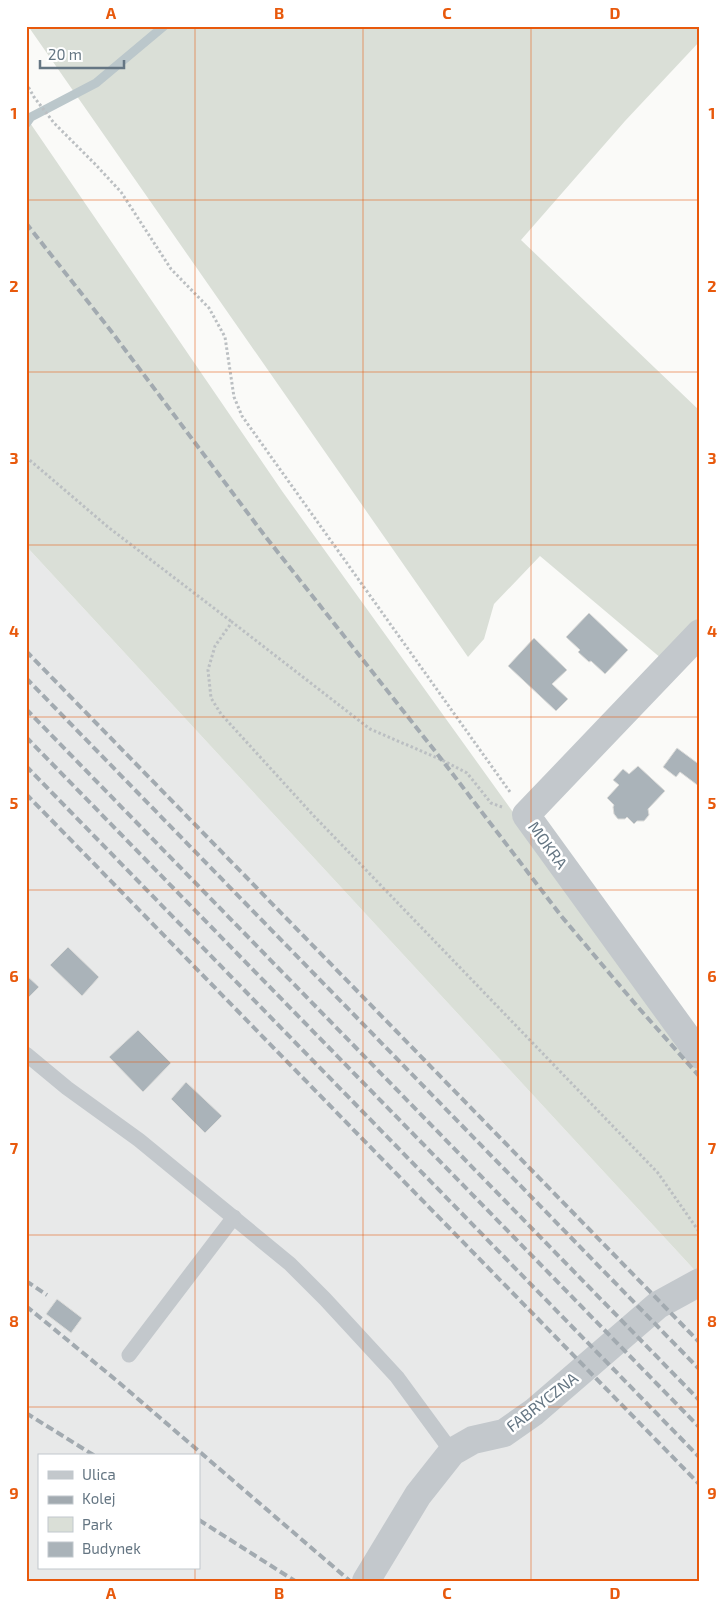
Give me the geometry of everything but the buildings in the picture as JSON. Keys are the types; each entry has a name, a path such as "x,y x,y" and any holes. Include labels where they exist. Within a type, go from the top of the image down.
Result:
{"street":[{"name":"MOKRA","path":"700,633 526,815 700,1055"},
{"name":"FABRYCZNA","path":"366,1581 418,1495 452,1452 473,1440 504,1433 534,1412 658,1305 700,1282"}],"lane":[{"path":"26,1054 67,1088 139,1140 290,1264 391,1370 452,1452"},
{"path":"129,1355 234,1217"}],"path":[{"path":"26,83 54,124 121,192 171,269 209,308 225,337 234,397 242,416 526,815"},
{"path":"26,457 108,527 370,729 442,760 467,773 491,804 526,815"},
{"path":"232,622 215,646 208,670 210,698 221,714 313,815 658,1173 700,1234"}],"shaded area":[{"path":"26,546 700,1276 700,1581 26,1581"}],"green space":[{"path":"28,26 700,26 700,41 625,121 521,240 700,411 700,616 662,659 540,556 494,604 484,639 468,657"},
{"path":"26,117 282,491 700,1072 700,1276 26,546"}],"waterway":[{"path":"26,124 31,117 96,83 164,26"}],"railway":[{"path":"26,223 111,331 265,536 442,760 562,917 700,1077"},
{"path":"26,651 700,1343"},
{"path":"26,678 700,1370"},
{"path":"26,709 700,1401"},
{"path":"26,737 700,1428"},
{"path":"26,766 700,1458"},
{"path":"26,794 700,1485"},
{"path":"26,1281 47,1295"},
{"path":"26,1306 116,1380 350,1581"},
{"path":"26,1413 92,1454"},
{"path":"200,1521 295,1581"}]}
